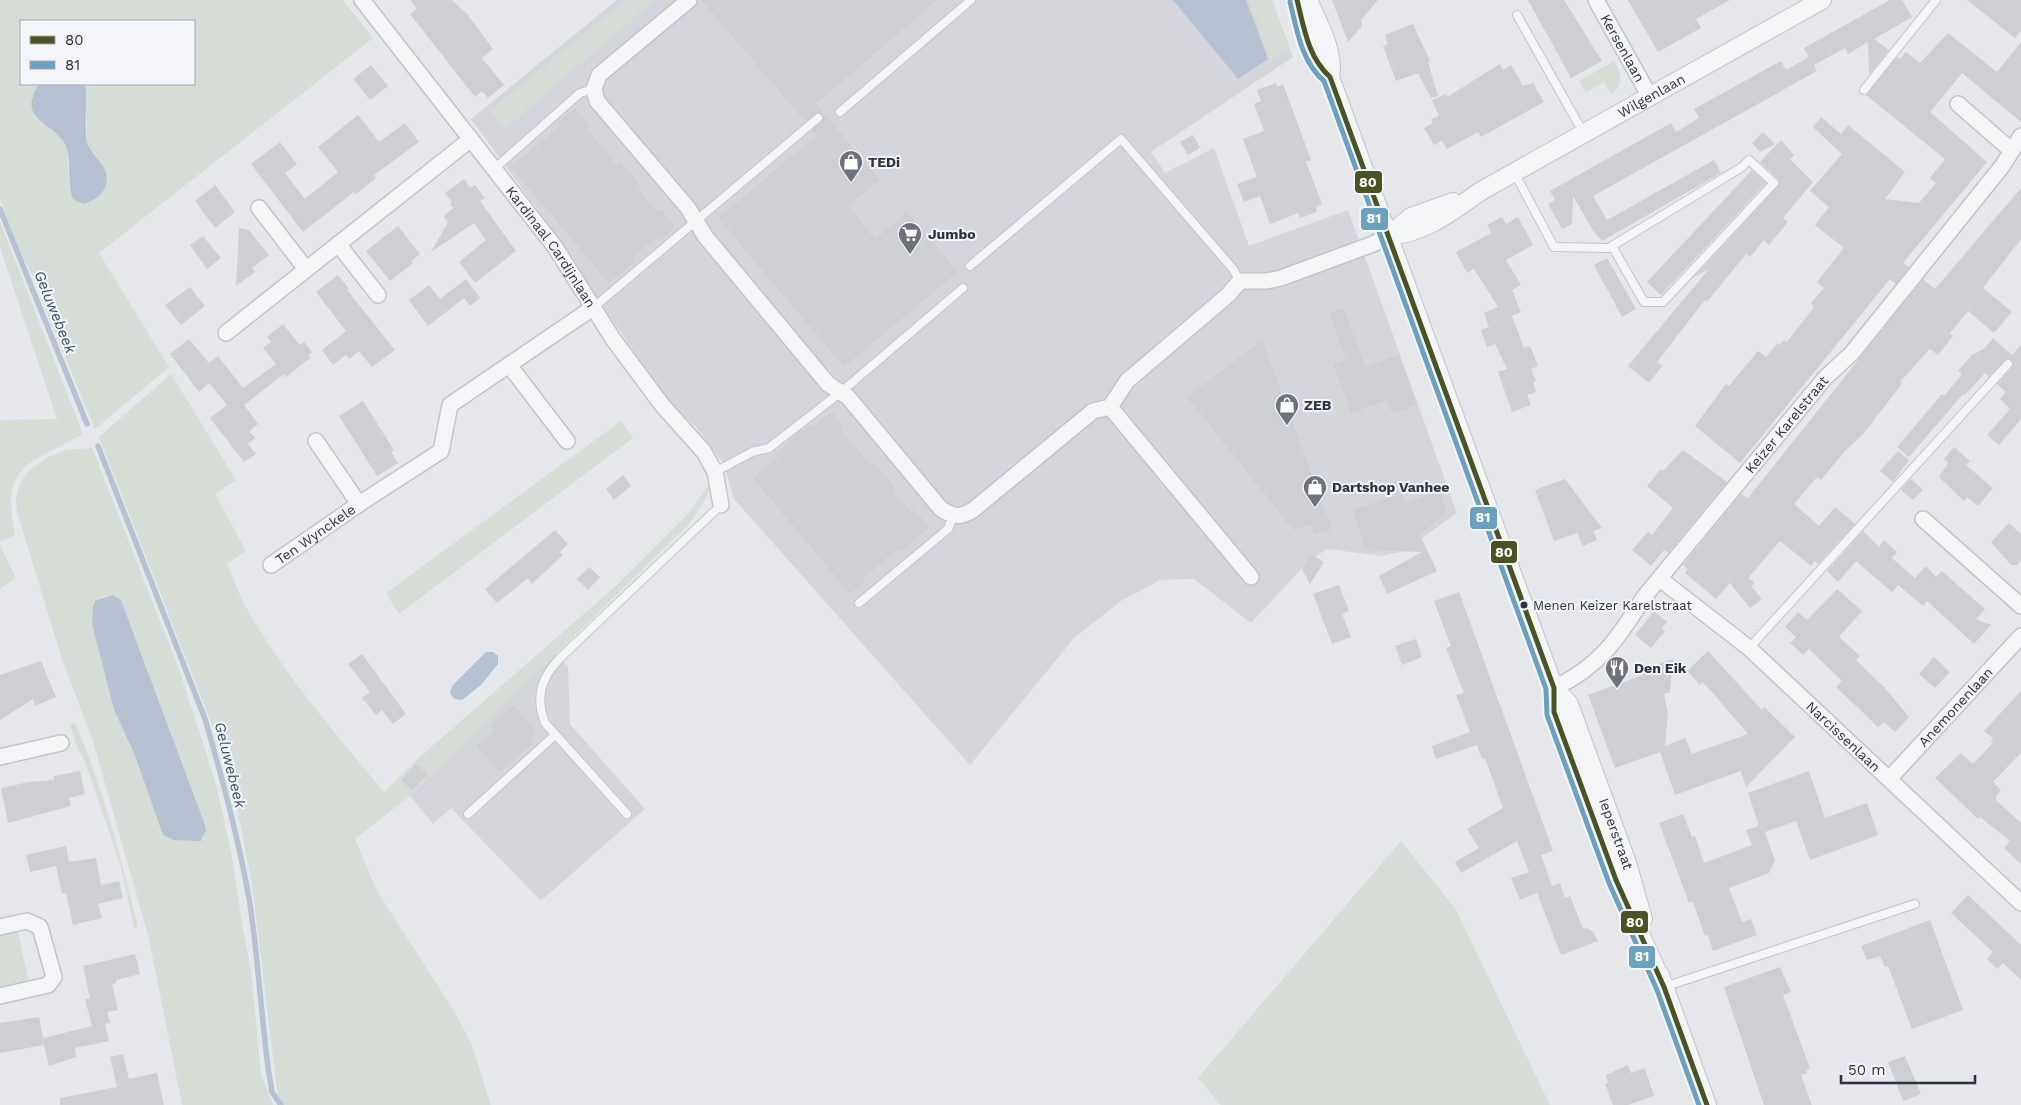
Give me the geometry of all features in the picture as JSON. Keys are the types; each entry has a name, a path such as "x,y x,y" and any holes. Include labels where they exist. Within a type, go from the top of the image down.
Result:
{"street":[{"name":"Kardinaal Cardijnlaan","path":"362,0 555,247 614,339 662,405 704,452 715,472 721,504"},
{"path":"689,0 599,75 594,89 597,101 695,219 705,236 822,376 848,397 941,509 953,516 964,515 973,510 1092,411 1110,407 1127,381 1228,295 1240,281 1267,281 1281,278 1381,240"},
{"name":"Ieperstraat","path":"1297,0 1313,54 1322,71 1330,77"},
{"name":"Ieperstraat","path":"1308,0 1328,49 1332,68 1330,77 1381,240 1554,688 1569,704 1626,863 1664,987 1707,1105"},
{"name":"Kersenlaan","path":"1596,0 1650,97"},
{"name":"Wilgenlaan","path":"1381,240 1411,217 1481,191 1822,0"},
{"path":"1958,104 2016,154"},
{"name":"Keizer Karelstraat","path":"1554,688 1574,678 1596,663 1660,579 1825,378 1852,353 2016,154 2021,136"},
{"path":"226,333 471,138"},
{"path":"259,208 306,269"},
{"path":"338,244 378,295"},
{"name":"Ten Wynckele","path":"271,565 441,451 450,405 548,336 594,307"},
{"path":"509,365 567,441"},
{"path":"1110,407 1251,577"},
{"name":"Ten Wynckele","path":"316,440 360,504"},
{"path":"1923,519 2021,606"},
{"name":"Narcissenlaan","path":"1660,579 1749,648 2021,903"},
{"name":"Anemonenlaan","path":"1889,779 2021,636"},
{"path":"0,757 61,742"},
{"path":"0,927 27,921 40,927 54,977 48,985 0,996"}],"lane":[{"path":"840,112 970,0"},
{"path":"1864,90 1936,0"},
{"path":"1517,15 1584,134"},
{"path":"494,168 580,93 594,89"},
{"path":"594,307 695,219 818,118"},
{"path":"970,266 1122,139 1233,268 1240,281"},
{"path":"1514,172 1554,247 1609,248 1612,246 1742,167 1749,160 1774,183 1663,302 1644,302 1612,246"},
{"path":"715,472 752,452 769,448 840,392 963,288"},
{"path":"1749,648 2008,364"},
{"path":"627,814 545,723 539,708 545,679 551,667 721,504"},
{"path":"859,603 948,529 953,516"},
{"path":"468,814 555,735"},
{"path":"1664,987 1915,904"}],"shaded area":[{"path":"0,0 343,0 373,38 99,253 169,367 95,429 38,286 20,252 0,200","holes":["20,20 195,20 195,85 84,85 87,144 104,169 69,189 67,149 60,136 50,130 32,97 38,85 20,85"]},
{"path":"617,0 1272,0 1293,57 1151,152 1165,173 1214,148 1249,246 1348,210 1457,513 1404,551 1382,556 1327,549 1315,557 1309,564 1307,563 1251,623 1194,579 1160,580 1121,601 1075,637 970,765 734,499 724,464 696,427 674,407 658,387 561,241 471,119"},
{"path":"625,0 655,0 505,129 490,111"},
{"path":"1249,0 1272,0 1289,50 1270,61"},
{"path":"1614,61 1620,75 1620,83 1615,91 1611,95 1604,82 1586,93 1579,81"},
{"path":"0,222 83,434 34,460 23,469 16,479 12,493 11,511 15,535 0,542 0,420 57,419 0,247"},
{"path":"171,374 236,480 215,494 246,551 227,564 244,604 265,639 297,685 384,792 422,755 616,586 689,513 712,480 706,499 689,524 410,796 355,839 377,891 454,1011 471,1043 491,1105 279,1105 252,884 230,771 99,437"},
{"path":"621,421 633,438 399,614 386,593"},
{"path":"92,448 179,669 216,784 232,856 251,970 261,1074 273,1105 182,1105 149,939 93,741 62,659 17,512 16,499 20,483 29,471 46,458 65,450","holes":["104,596 121,600 204,822 201,840 173,840 158,820 134,753 114,710 100,652 93,606 96,600"]},
{"path":"0,545 16,578 0,589"},
{"path":"555,653 568,667 570,724 645,809 541,901 451,808 433,824 410,796"},
{"path":"75,723 103,798 138,927 134,928 120,863 84,759 77,747 70,724"},
{"path":"1401,841 1455,908 1550,1105 1221,1105 1198,1078"},
{"path":"18,932 29,984 0,990 0,936"}],"water":[{"path":"1173,0 1246,0 1268,59 1238,79"},
{"path":"39,85 84,85 87,142 104,168 107,181 99,196 89,202 83,204 73,199 70,187 67,149 56,133 35,115 32,107 33,97"},
{"path":"113,595 121,600 204,822 206,830 201,841 173,840 163,835 134,753 114,710 92,624 93,606 96,600"},
{"path":"486,652 493,652 498,656 498,664 481,685 462,700 455,699 450,694 452,686"}],"building":[{"path":"410,0 452,0 467,14 493,49 482,58 504,85 488,98 482,91 475,97 410,14 417,9"},
{"path":"701,0 937,0 816,104 880,180 848,206 875,239 907,212 958,272 844,367 718,218 817,135 812,130 822,122 823,117 817,113 805,121"},
{"path":"1332,0 1378,0 1361,20 1362,26 1348,42"},
{"path":"1528,0 1564,0 1602,61 1571,78"},
{"path":"1628,0 1730,0 1696,19 1701,28 1658,52"},
{"path":"1890,0 1902,0 1912,17 1874,39 1889,50 1869,75 1868,42 1848,54 1845,48 1814,65 1817,71 1593,196 1607,220 1714,160 1721,173 1602,241 1594,232 1573,196 1572,224 1562,229 1548,204 1555,200 1550,191 1671,123 1676,132 1699,118 1694,109 1781,61 1786,70 1809,57 1804,48"},
{"path":"1967,0 2021,0 2021,31 2015,38"},
{"path":"1413,24 1430,61 1428,62 1438,96 1431,98 1418,73 1396,81 1383,46 1388,44 1385,35"},
{"path":"1948,33 1997,72 2021,42 2021,122 1962,73 1930,112 1987,162 1903,263 1909,267 1896,284 1890,279 1740,463 1695,426 1726,384 1729,386 1758,351 1766,357 1778,343 1780,345 1784,340 1787,342 1814,307 1811,303 1824,288 1817,282 1844,248 1815,225 1829,207 1810,191 1842,154 1813,127 1821,117 1841,134 1848,125 1905,172 1885,199 1919,203 1936,183 1930,178 1945,159 1866,95 1897,57 1900,59 1906,52 1920,63"},
{"path":"1500,64 1503,70 1511,65 1523,86 1533,83 1544,102 1481,137 1478,132 1447,149 1442,141 1434,145 1424,128 1433,123 1431,119 1439,116 1432,100 1446,94 1447,97"},
{"path":"371,65 388,86 370,100 353,79"},
{"path":"1276,83 1277,87 1283,84 1311,160 1306,162 1322,204 1316,207 1317,212 1300,218 1298,213 1270,224 1260,196 1244,202 1237,184 1257,177 1243,139 1264,131 1254,104 1261,101 1257,90"},
{"path":"575,108 590,126 587,128 616,164 620,161 641,186 638,189 647,200 658,212 661,209 675,227 659,241 656,238 632,258 635,261 609,283 511,167 561,125 558,122"},
{"path":"358,115 379,142 405,123 419,142 374,175 376,178 356,194 354,192 303,232 251,164 280,142 297,164 285,173 305,199 338,172 318,147"},
{"path":"1763,132 1775,144 1760,152 1752,143"},
{"path":"1193,135 1200,148 1188,155 1180,142"},
{"path":"1781,140 1794,155 1790,159 1813,182 1783,218 1788,222 1769,245 1764,240 1750,257 1746,254 1707,302 1705,300 1657,362 1662,366 1649,383 1628,366 1709,269 1694,277 1778,186 1778,179 1760,162"},
{"path":"1752,170 1766,183 1661,295 1647,282"},
{"path":"464,179 470,188 475,185 485,198 480,201 516,251 475,283 459,262 486,240 474,223 431,252 448,222 444,216 453,208 450,204 452,202 445,193"},
{"path":"215,185 235,212 215,228 195,201"},
{"path":"2021,188 2021,239 1983,288 2012,312 1994,333 1968,311 1950,333 1953,336 1938,355 1930,349 1926,353 1900,382 1902,384 1863,434 1845,451 1821,480 1817,477 1794,504 1819,526 1835,507 1855,524 1818,564 1815,561 1811,566 1780,541 1748,578 1754,582 1752,587 1762,599 1750,608 1730,583 1716,599 1685,573 1688,569 1683,565 1741,494 1748,498 1923,279 1935,289"},
{"path":"1502,217 1506,224 1518,217 1533,245 1506,260 1521,285 1512,290 1521,312 1512,316 1524,348 1530,346 1538,366 1531,369 1536,381 1533,382 1536,392 1527,395 1531,405 1512,412 1498,372 1507,369 1495,344 1487,347 1481,330 1489,327 1484,313 1498,307 1474,269 1467,273 1456,252 1491,233 1487,225"},
{"path":"398,226 420,254 411,261 413,263 390,281 366,251"},
{"path":"239,228 249,230 269,255 252,268 255,272 236,286"},
{"path":"203,236 221,258 207,269 190,245"},
{"path":"1607,258 1636,309 1622,317 1594,265"},
{"path":"338,275 349,289 347,290 395,350 372,367 359,351 349,359 346,355 333,365 322,350 346,331 316,292"},
{"path":"466,279 480,298 470,306 464,298 428,326 409,300 429,285 440,299"},
{"path":"190,287 205,306 181,325 165,305"},
{"path":"1344,308 1365,367 1399,355 1417,405 1392,413 1387,400 1351,413 1333,364 1346,359 1329,313"},
{"path":"283,324 300,345 304,342 312,352 308,355 310,358 286,377 284,374 244,405 258,424 249,431 255,438 248,444 256,454 244,462 210,418 227,405 209,383 199,392 170,354 189,339 209,363 218,356 243,388 276,364 263,348 271,342 267,337"},
{"path":"1993,338 2012,355 2021,345 2021,419 1999,445 1987,435 2010,409 2000,399 2006,392 1997,384 2013,366 2012,360 2007,359 1989,377 1985,373 1965,395 1963,394 1909,457 1897,447 1942,394 1944,396 1962,374 1958,371 1972,355 1985,348"},
{"path":"1262,340 1332,528 1314,535 1310,524 1293,530 1187,397"},
{"path":"363,401 394,450 391,452 398,463 377,476 339,416"},
{"path":"832,412 843,426 840,429 871,465 874,462 896,489 893,491 911,512 914,510 929,527 900,552 898,549 862,579 865,582 850,594 753,478 778,457 775,454 809,425 812,428"},
{"path":"1954,447 1970,461 1966,465 1993,488 1978,506 1967,497 1964,501 1939,477 1948,463 1944,459"},
{"path":"1683,450 1727,482 1668,553 1664,550 1651,566 1632,550 1648,532 1652,535 1673,508 1647,486 1661,469 1663,471"},
{"path":"1898,451 1909,460 1893,482 1880,471"},
{"path":"623,475 631,486 614,500 606,489"},
{"path":"1565,479 1602,528 1593,531 1597,540 1583,546 1577,533 1554,541 1535,490"},
{"path":"1911,479 1923,490 1913,500 1901,490"},
{"path":"1439,490 1447,512 1420,535 1437,571 1387,594 1379,576 1422,552 1366,550 1353,510 1402,493 1405,503"},
{"path":"2009,523 2021,534 2021,560 2017,565 2011,565 1991,542"},
{"path":"555,530 568,544 560,552 563,555 532,584 528,578 497,603 485,589"},
{"path":"1863,531 1879,547 1884,540 1897,552 1892,558 1915,578 1926,566 1936,577 1942,571 1985,609 1976,619 1991,625 1974,644 1927,601 1923,606 1898,585 1892,592 1856,561 1838,582 1827,571"},
{"path":"1312,555 1324,562 1310,584 1302,569"},
{"path":"589,567 600,577 588,590 577,579"},
{"path":"1339,585 1349,611 1342,614 1351,637 1332,644 1313,594"},
{"path":"1837,589 1862,611 1839,637 1860,656 1856,660 1885,688 1909,717 1895,732 1884,722 1878,727 1836,687 1842,681 1809,649 1803,655 1790,643 1796,637 1785,627 1798,612 1807,620"},
{"path":"1459,592 1553,851 1541,855 1552,886 1560,883 1565,898 1570,896 1583,929 1587,928 1593,932 1598,941 1561,955 1537,893 1520,900 1511,878 1529,872 1517,841 1461,873 1455,862 1479,848 1467,829 1503,808 1485,758 1482,759 1477,745 1436,759 1432,746 1470,732 1456,695 1464,693 1446,648 1451,646 1434,601"},
{"path":"1654,611 1667,622 1662,628 1665,631 1651,648 1635,635"},
{"path":"1416,639 1422,657 1402,665 1395,646"},
{"path":"1708,651 1762,710 1764,707 1795,737 1746,787 1741,771 1675,795 1660,752 1615,768 1588,695 1643,675 1642,670 1673,659 1670,692 1664,694 1668,714 1665,746 1685,738 1692,754 1748,734 1713,693 1702,682 1700,685 1687,671"},
{"path":"362,654 406,714 393,724 382,710 376,715 362,698 370,692 348,664"},
{"path":"1934,657 1950,672 1935,688 1919,674"},
{"path":"41,661 56,697 35,706 33,699 0,720 0,675"},
{"path":"2021,691 2021,753 1993,782 2001,790 1996,796 1996,800 2021,823 2021,864 2004,848 2010,841 1980,817 1978,819 1935,778 1961,753 1973,764 1993,743 1991,741 1993,738 1984,731"},
{"path":"513,705 537,732 530,739 533,743 500,772 477,746 494,730 491,725"},
{"path":"416,764 428,774 412,790 401,780"},
{"path":"80,771 85,794 69,798 71,806 8,823 1,788 29,782 54,780 54,776"},
{"path":"1809,771 1825,818 1867,803 1878,835 1810,860 1796,821 1765,832 1775,861 1769,873 1729,888 1742,922 1751,919 1757,935 1713,951 1708,935 1705,936 1693,902 1689,903 1659,823 1683,814 1692,837 1695,836 1704,863 1752,845 1746,830 1759,826 1748,793"},
{"path":"66,846 69,862 96,858 101,885 119,881 123,898 98,904 102,918 73,925 66,893 62,894 56,866 30,872 26,855"},
{"path":"1968,895 2021,945 2021,980 2003,963 1997,969 1987,959 1993,952 1951,913"},
{"path":"1930,920 1963,1010 1912,1029 1888,966 1885,967 1880,956 1867,960 1861,946"},
{"path":"135,954 140,974 116,980 116,983 112,984 118,1010 107,1012 110,1023 105,1024 109,1041 75,1048 76,1057 49,1066 44,1045 0,1053 0,1023 39,1017 43,1038 92,1026 85,999 90,998 83,966"},
{"path":"1780,967 1791,992 1783,995 1810,1068 1806,1070 1807,1073 1801,1075 1812,1105 1764,1105 1724,987"},
{"path":"123,1054 129,1079 157,1073 164,1105 60,1105 60,1098 117,1087 110,1057"},
{"path":"1905,1056 1921,1094 1903,1101 1888,1062"},
{"path":"1628,1065 1631,1073 1645,1068 1654,1096 1628,1105 1613,1105 1605,1084 1608,1083 1606,1075"}],"waterway":[{"name":"Geluwebeek","path":"0,209 87,424"},
{"name":"Geluwebeek","path":"98,446 205,719 218,765 246,880 268,1067 272,1092 281,1105"}],"transit line":[{"name":"80","path":"1297,0 1308,42 1317,60 1330,77 1554,688 1554,712 1616,880 1664,987 1707,1105"},
{"name":"81","path":"1290,2 1305,55 1316,73 1324,81 1546,689 1547,715 1609,883 1657,990 1699,1105"}],"place":[{"name":"TEDi","path":"851,183"},
{"name":"Jumbo","path":"910,255"},
{"name":"ZEB","path":"1287,426"},
{"name":"Dartshop Vanhee","path":"1315,508"},
{"name":"Menen Keizer Karelstraat","path":"1524,605"},
{"name":"Den Eik","path":"1617,689"}]}
